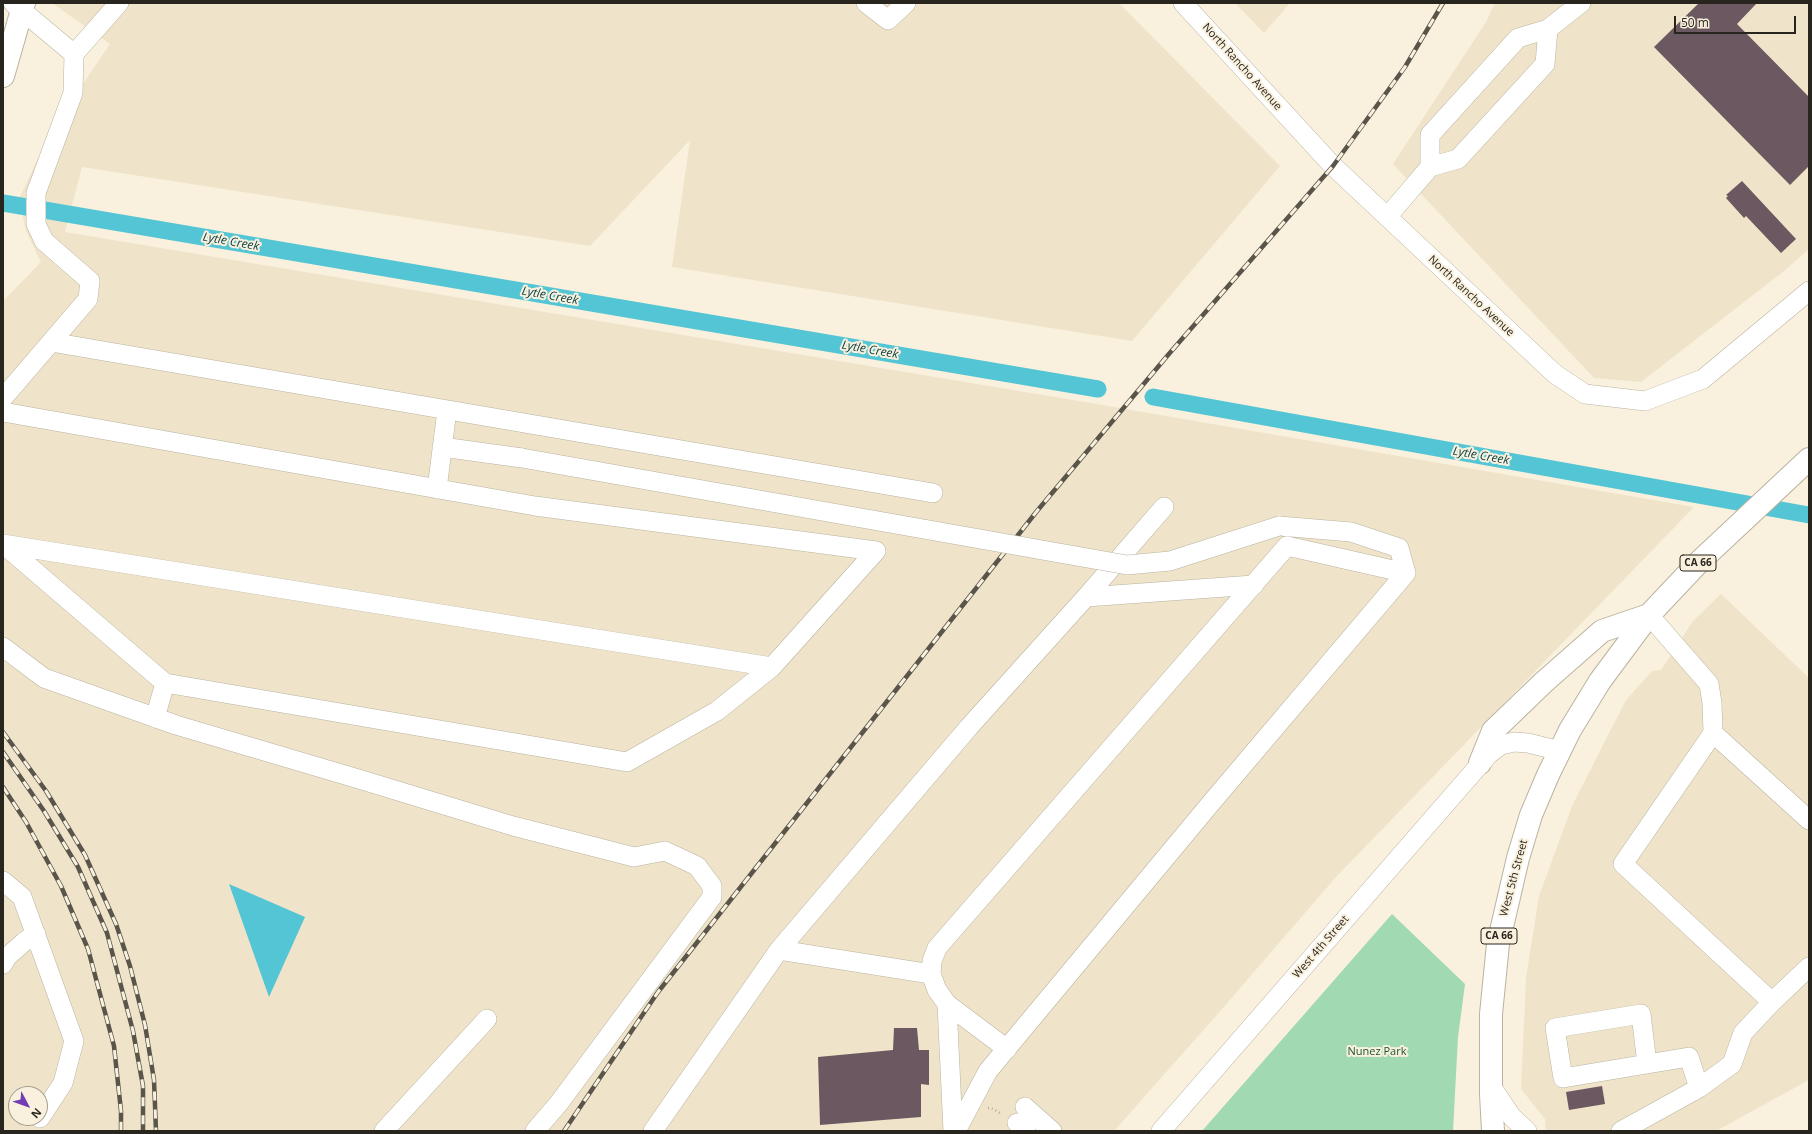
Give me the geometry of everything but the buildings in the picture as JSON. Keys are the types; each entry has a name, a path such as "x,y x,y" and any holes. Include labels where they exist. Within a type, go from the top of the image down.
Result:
{"main road":[{"path":"3,76 20,6"},
{"name":"CA 66","path":"1560,751 1570,730 1600,681 1649,615 1699,562 1782,486 1809,459"},
{"path":"1480,763 1493,731 1544,682 1602,631 1649,615"},
{"name":"West 5th Street","path":"1493,1131 1491,1086 1491,1014 1498,944 1506,901 1531,815 1560,751"}],"street":[{"path":"3,398 88,299 90,281 44,241 36,224 36,193 73,92 74,54 119,3"},
{"path":"866,3 888,20 906,3"},
{"name":"North Rancho Avenue","path":"1184,3 1333,166 1555,374 1585,394 1645,401 1703,379 1809,291"},
{"path":"1430,167 1430,135 1518,38 1548,29 1582,3"},
{"path":"20,6 74,54"},
{"path":"1387,217 1430,167 1458,159 1545,64 1548,29"},
{"path":"51,342 933,493"},
{"path":"437,489 447,410"},
{"path":"3,412 535,506 876,551 772,667 717,711 627,762 165,683 3,544"},
{"path":"442,447 522,458 1127,565 1170,561 1279,526 1351,532 1399,548 1406,573"},
{"path":"653,1131 779,950 969,727 1086,597 1164,507"},
{"path":"3,544 772,667"},
{"path":"1007,1049 947,1004 937,990 931,974 932,961 937,948 1288,546 1406,573"},
{"path":"956,1131 988,1071 1406,573"},
{"path":"1086,597 1254,585"},
{"path":"1649,615 1709,684 1712,703 1713,733 1623,864 1772,1002"},
{"path":"3,647 44,678 155,718 513,826 634,857 665,851 696,866 712,886 712,897 559,1103 535,1131"},
{"path":"155,718 165,683"},
{"path":"1713,733 1809,820"},
{"name":"West 4th Street","path":"1161,1131 1480,763 1501,746 1514,742 1528,743 1560,751"},
{"path":"3,881 22,897 74,1041 63,1083 48,1106"},
{"path":"3,964 7,957 24,942 34,928"},
{"path":"779,950 931,974"},
{"path":"1621,1131 1699,1088 1732,1064 1743,1033 1772,1002 1809,967"},
{"path":"947,1004 953,1131"},
{"path":"1648,1064 1641,1014 1555,1028 1563,1078 1648,1064 1690,1057 1699,1088"},
{"path":"384,1131 487,1019"},
{"path":"1491,1086 1512,1117 1527,1131"},
{"path":"1022,1121 1052,1131"}],"shaded area":[{"path":"52,3 1119,3 1280,166 1132,341 672,267 690,140 590,246 82,167 65,232 1085,402 1694,507 1336,877 1114,1131 3,1131 3,301 41,262 26,231 19,199 51,131 110,44"},
{"path":"1235,3 1290,3 1264,33"},
{"path":"1495,3 1809,3 1809,249 1784,271 1641,382 1594,378 1393,164 1486,22"},
{"path":"1721,594 1809,678 1809,1080 1716,1131 1546,1131 1545,1119 1521,1089 1526,978 1539,896 1572,806 1626,700 1652,671 1661,670 1693,621"}],"green space":[{"name":"Nunez Park","path":"1392,914 1465,984 1458,1037 1453,1131 1202,1131"}],"water":[{"path":"229,884 305,917 269,997"}],"waterway":[{"name":"Lytle Creek","path":"3,203 1098,389"},
{"name":"Lytle Creek","path":"1153,397 1809,515"}],"railway":[{"path":"564,1131 658,992 1037,511 1168,355 1333,166 1405,67 1443,3"},
{"path":"3,732 46,791 85,855 116,924 130,966 145,1025 154,1080 156,1131"},
{"path":"3,752 44,811 78,867 107,933 133,1031 143,1086 143,1131"},
{"path":"3,787 26,822 61,886 88,949 114,1046 121,1111 121,1131"}]}
